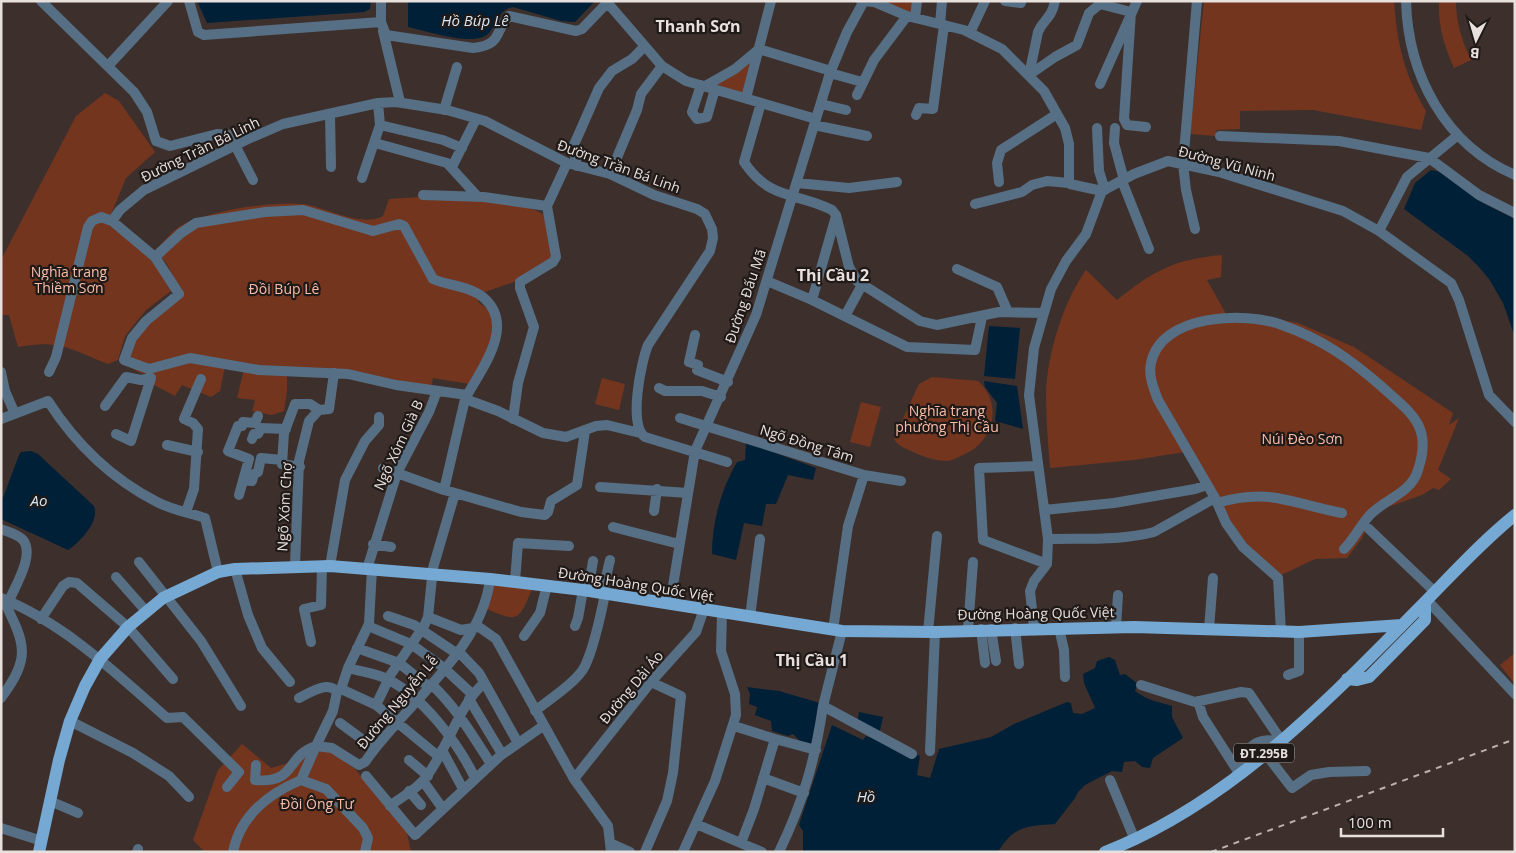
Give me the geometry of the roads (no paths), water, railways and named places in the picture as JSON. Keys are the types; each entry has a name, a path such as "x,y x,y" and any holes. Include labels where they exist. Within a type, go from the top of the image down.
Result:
{"main road":[{"name":"ĐT.295B","path":"1105,852 1135,840 1201,802 1280,741 1347,679 1483,543 1515,515"},
{"name":"Đường Hoàng Quốc Việt","path":"40,846 70,721 85,686 100,659 128,627 166,596 218,572 235,569 326,566 490,579 546,585 837,630 932,632 968,629 1116,626 1299,632 1402,625"},
{"path":"1347,679 1358,680 1369,677 1425,620 1429,598"}],"street":[{"path":"42,1 140,100 147,112 156,141 170,146 216,134 233,136 253,180"},
{"path":"108,66 168,1"},
{"path":"189,1 198,32 204,34 382,27"},
{"path":"381,1 382,27 400,102"},
{"path":"746,98 771,1"},
{"path":"857,95 874,60 911,18 917,1"},
{"path":"916,115 918,108 932,109 942,25 942,1"},
{"path":"970,33 986,1"},
{"path":"1005,1 1021,3 1021,1"},
{"path":"1029,75 1038,32 1041,26 1049,20 1055,1"},
{"path":"1100,84 1137,1"},
{"path":"1195,229 1186,190 1183,164 1197,1"},
{"path":"1406,1 1410,41 1420,78 1433,102 1458,135 1478,152 1515,175"},
{"path":"382,27 387,35 478,47 496,39 509,16 576,31 582,29 607,2 662,66 686,80 761,102 815,122 867,136"},
{"path":"863,2 874,2 911,18 970,33 1002,49 1044,91 1065,128 1069,144 1069,183"},
{"name":"Đường Đấu Mã","path":"670,604 695,451 728,382 753,322 831,72 847,32 863,2"},
{"path":"1029,75 1077,45 1089,13 1100,4 1131,12"},
{"path":"1131,12 1124,119 1127,125 1146,127"},
{"path":"577,166 573,147 600,88 612,71 632,59 644,47"},
{"path":"760,49 862,82"},
{"path":"707,87 735,69 760,49"},
{"path":"610,174 642,94 662,66"},
{"path":"444,110 457,68"},
{"name":"Đường Trần Bá Linh","path":"112,221 120,210 144,190 237,144 283,124 378,103 400,102 476,118 567,163 610,174 654,195 702,212 708,219 713,234 707,256 648,345 643,358 637,417 640,433"},
{"path":"761,102 744,162 754,178 792,197 824,206 836,215 848,267 857,281 927,324 937,325 1008,312 1044,313"},
{"path":"362,178 380,125 378,103"},
{"path":"821,104 846,110"},
{"path":"999,182 997,163 1001,150 1057,114"},
{"path":"330,115 331,167"},
{"path":"452,167 476,118"},
{"path":"380,125 443,140 462,148"},
{"path":"1034,628 1030,588 1047,564 1048,539 1030,408 1030,380 1034,348 1051,290 1066,261 1086,234 1103,190 1099,171 1097,128"},
{"path":"1115,128 1114,143 1123,180 1149,249"},
{"path":"1379,231 1407,177 1458,135"},
{"path":"1220,136 1339,140 1429,158 1479,195 1515,213"},
{"path":"375,143 432,158 452,167 478,197"},
{"name":"Đường Vũ Ninh","path":"1103,190 1168,161 1219,172 1343,211 1379,231 1451,283 1459,300 1489,395 1515,422"},
{"path":"513,419 518,383 534,327 520,288 520,282 553,262 556,257 547,206 567,163"},
{"path":"975,204 1022,192 1032,185 1047,181 1069,183 1103,190"},
{"path":"797,182 849,188 897,182"},
{"path":"422,194 478,197 547,206"},
{"path":"155,257 185,230 196,223 265,212 303,210 373,230 399,224 404,226 433,279 472,291 484,298 493,313 497,328 495,343 466,397 444,490"},
{"path":"812,300 836,215"},
{"path":"49,372 56,357 88,227 92,221 101,217 112,221 155,257 179,294 146,321 132,338 124,360 144,369 190,358 259,370 334,373 437,390 466,397 543,433 555,436 566,437 596,426 607,425 640,433 648,438 727,462"},
{"path":"957,269 997,287 1008,312"},
{"path":"766,281 812,300 907,347 975,350 982,317"},
{"path":"845,316 862,284"},
{"path":"1282,632 1281,589 1278,578 1243,547 1226,523 1207,485 1168,420 1152,384 1150,365 1154,354 1174,333 1193,323 1225,317 1250,317 1281,324 1331,346 1359,366 1416,416 1424,439 1418,472 1405,490 1370,514 1344,549"},
{"path":"695,334 689,362 698,364 697,370 728,382"},
{"path":"1,372 15,414"},
{"name":"Ngõ Xóm Chợ","path":"295,566 300,468 309,421 319,410 328,409 334,373"},
{"path":"105,406 126,377 141,380 151,378 131,441 116,434"},
{"path":"186,512 194,490 198,452 198,429 193,422 184,419 201,379"},
{"path":"659,388 665,391 702,392 720,397"},
{"name":"Ngõ Xóm Già B","path":"369,623 369,569 373,544 397,473 430,412 437,390"},
{"path":"1,419 48,401 62,422 104,468 158,503 205,518 218,572"},
{"path":"300,468 282,464 286,429 295,404 310,404 319,410"},
{"path":"238,494 248,459 228,451 238,426 242,426 244,422 255,423 258,416"},
{"path":"311,642 304,609 321,605 326,566 345,480 365,442 379,425 379,417"},
{"name":"Ngõ Đồng Tâm","path":"680,418 864,475 901,482"},
{"path":"252,439 254,434 258,434 261,428 286,429"},
{"path":"383,468 444,490 522,512 544,515 548,512 550,501 576,485 585,431"},
{"path":"167,445 198,452"},
{"path":"242,480 252,481 254,474 258,472 261,458 282,460"},
{"path":"1037,466 979,468 983,540 1047,564"},
{"path":"780,852 804,793 816,750 837,630 848,526 864,475"},
{"path":"1044,510 1114,503 1195,489 1207,485"},
{"path":"600,487 615,490 657,489 688,493"},
{"path":"654,511 657,489"},
{"path":"376,705 389,679 422,630 428,616 432,574 455,493"},
{"path":"1048,539 1092,539 1143,535 1154,532 1216,501 1249,495 1267,495 1342,513"},
{"path":"613,527 679,544"},
{"path":"1,529 22,539 27,549 26,560 5,599 24,654 16,676 1,698"},
{"path":"1369,529 1515,694"},
{"path":"930,751 932,632 937,536"},
{"path":"750,617 760,538"},
{"path":"515,582 518,543 569,546"},
{"path":"373,544 391,546"},
{"path":"536,711 582,670 600,622 610,560"},
{"path":"574,626 578,618 593,561"},
{"path":"139,562 201,641 241,706"},
{"path":"968,629 972,562"},
{"path":"235,569 248,615 262,648 290,682"},
{"path":"116,577 146,612"},
{"path":"1209,629 1213,578"},
{"name":"Đường Nguyễn Lễ","path":"316,746 332,748 359,765 364,762 444,668 475,626 485,607 490,579"},
{"path":"40,619 63,586 68,582 77,583 128,627 173,679"},
{"path":"524,636 540,613 546,585"},
{"path":"1116,626 1118,595"},
{"path":"5,599 40,619 100,659 167,718 182,717 239,772 227,788"},
{"name":"Đường Dải Áo","path":"574,779 651,682 696,632 704,609"},
{"path":"682,852 696,824 734,726 736,715 735,694 721,652 722,612"},
{"path":"388,616 422,630 457,652 478,673 518,743"},
{"path":"428,616 461,630 469,630 475,626 483,629 496,639 574,779 608,826 611,847 630,852"},
{"path":"463,789 440,753 376,705 342,689 348,668 368,626 411,644 444,668 470,697 502,754"},
{"path":"1015,628 1019,664"},
{"path":"1059,628 1064,650 1064,677"},
{"path":"986,629 990,662"},
{"path":"1288,676 1299,671 1299,632"},
{"path":"357,648 399,663 444,696 491,764"},
{"path":"348,668 389,679 416,701 451,736 475,778"},
{"path":"645,852 667,801 673,773 681,696 651,682"},
{"path":"390,806 425,778 461,718 470,697 484,683"},
{"path":"1142,685 1190,701 1240,692 1249,693 1280,741"},
{"path":"233,852 240,827 249,815 269,799 301,780 333,711 337,692 331,687 322,687 299,698"},
{"path":"1198,701 1203,717 1240,772"},
{"path":"823,706 912,754"},
{"path":"70,721 133,753 169,776 188,797"},
{"path":"340,723 374,748"},
{"path":"366,776 415,835 502,754 544,726"},
{"path":"734,726 816,750"},
{"path":"741,843 775,739"},
{"path":"1240,772 1242,757 1253,745 1264,739 1280,741"},
{"path":"256,765 256,780 278,779 288,772 301,753 316,746"},
{"path":"1264,753 1292,788 1311,775 1329,772 1366,772"},
{"path":"409,760 425,778 443,809"},
{"path":"763,778 804,793"},
{"path":"301,780 326,788 363,828 368,838 365,852"},
{"path":"1110,780 1135,840"},
{"path":"409,791 421,805"},
{"path":"50,801 78,813"},
{"path":"696,824 762,852"},
{"path":"1,828 40,846"}],"water":[{"path":"197,1 371,1 370,9 364,12 207,23"},
{"name":"Hồ Búp Lê","path":"408,1 595,1 575,22 561,21 513,7 501,14 488,34 481,38 461,39 408,27"},
{"path":"1431,170 1440,172 1483,203 1515,219 1515,337 1503,303 1489,279 1478,266 1468,256 1404,209 1415,183"},
{"path":"989,326 1020,328 1015,379 984,376"},
{"path":"984,381 1017,386 1023,429 995,421 997,403 985,387"},
{"path":"746,442 816,468 813,480 788,475 776,504 766,504 762,526 744,523 736,560 712,554 712,542 722,495 737,462 745,460"},
{"name":"Ao","path":"31,451 38,454 94,506 94,518 88,531 68,550 1,519 1,503 19,455 21,452"},
{"name":"Hồ","path":"1109,657 1115,660 1120,675 1125,674 1138,684 1135,691 1148,699 1172,706 1172,717 1183,738 1153,758 1150,768 1142,767 1135,761 1124,762 1122,772 1112,771 1085,785 1055,824 1029,827 1015,832 998,852 803,852 803,831 799,825 832,725 863,740 866,736 920,756 917,775 930,778 939,749 991,737 1014,724 1067,702 1071,703 1073,713 1082,714 1095,708 1084,683 1083,674 1095,668 1097,661"},
{"path":"747,687 779,691 820,703 815,747 805,746 793,734 788,736 772,731 771,721 755,715 757,707 749,704 750,694"},
{"path":"859,712 883,717 879,735 857,724"}],"railway":[{"path":"1211,852 1515,739"}],"district":[{"name":"Thanh Sơn","path":"698,26"},
{"name":"Thị Cầu 2","path":"833,275"},
{"name":"Thị Cầu 1","path":"812,660"}],"park label":[{"name":"Nghĩa trang Thiềm Sơn","path":"69,280"},
{"name":"Đồi Búp Lê","path":"284,288"},
{"name":"Nghĩa trang phường Thị Cầu","path":"947,418"},
{"name":"Núi Đèo Sơn","path":"1302,438"},
{"name":"Đồi Ông Tư","path":"317,803"}]}
